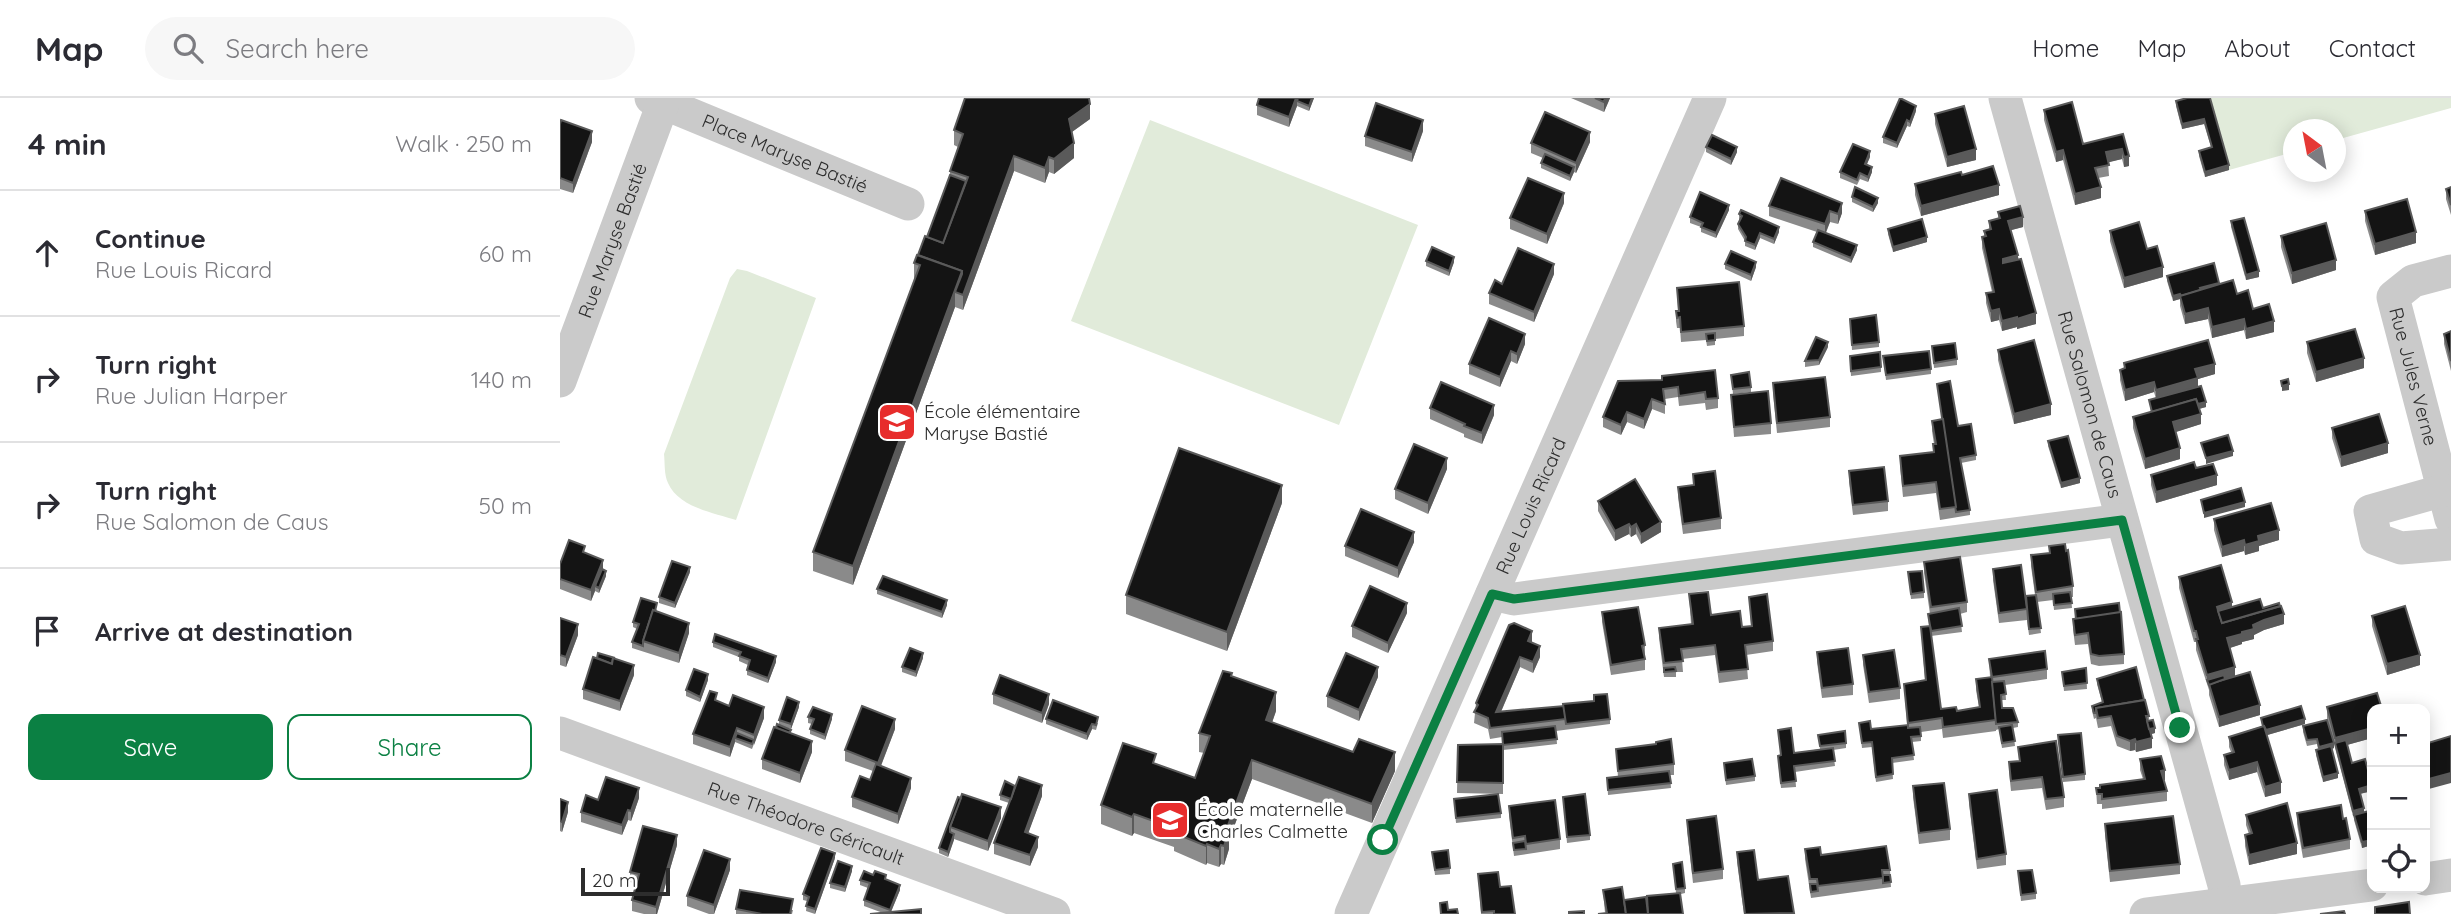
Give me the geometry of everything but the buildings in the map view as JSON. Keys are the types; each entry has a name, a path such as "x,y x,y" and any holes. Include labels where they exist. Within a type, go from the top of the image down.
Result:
{"street":[{"name":"Rue Louis Ricard","path":"1351,914 1710,98"},
{"name":"Rue Salomon de Caus","path":"2005,98 2224,885 2227,909"},
{"name":"Place Maryse Bastié","path":"660,100 908,204"},
{"name":"Rue Maryse Bastié","path":"560,381 566,346 660,100"},
{"name":"Rue Jules Verne","path":"2447,505 2393,298 2413,281 2451,271"},
{"path":"2447,505 2370,511 2376,539 2401,548 2451,544"},
{"path":"1492,594 1514,599 2122,520"},
{"name":"Rue Théodore Géricault","path":"560,733 1054,914"},
{"path":"2430,878 2451,875"},
{"path":"2146,914 2227,909 2367,886"}],"green space":[{"path":"2208,98 2451,98 2451,108 2346,137 2346,119 2283,119 2283,155 2229,170"},
{"path":"1150,120 1418,225 1339,425 1071,321"},
{"path":"737,269 816,298 736,520 698,508 680,498 667,480 664,454 730,278"}],"place":[{"name":"École élémentaire Maryse Bastié","path":"897,422"},
{"name":"École maternelle Charles Calmette","path":"1170,820"}],"route":[{"path":"1383,840 1492,594 1514,599 2122,520 2180,728"}]}
